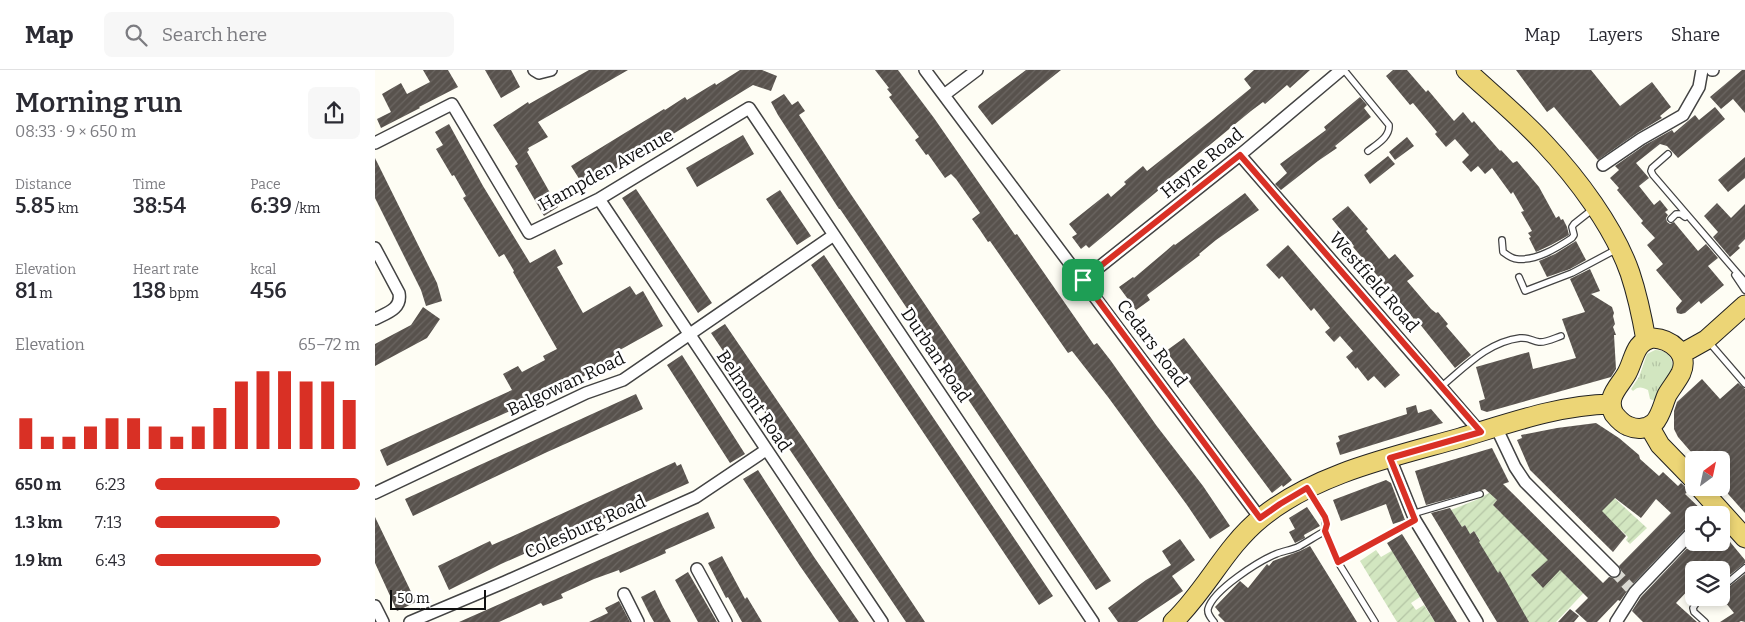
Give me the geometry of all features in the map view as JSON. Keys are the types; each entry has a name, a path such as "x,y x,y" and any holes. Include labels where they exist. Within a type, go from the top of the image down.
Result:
{"main road":[{"path":"1466,70 1544,143 1569,171 1595,208 1619,248 1632,281 1646,340"},
{"path":"1681,354 1706,340 1745,305"},
{"path":"1653,338 1669,341 1676,346 1683,361 1681,374 1666,398 1659,416 1649,426 1636,429 1621,422 1615,416 1611,404 1615,390 1627,372 1637,347 1646,340 1653,338"},
{"path":"1176,621 1231,548 1260,518 1307,488 1390,458 1555,410 1611,404"},
{"path":"1649,426 1660,446 1685,471"},
{"path":"1730,525 1745,538"}],"street":[{"path":"534,70 539,73 551,70"},
{"name":"Cedars Road","path":"925,70 1260,518"},
{"path":"944,95 977,70"},
{"name":"Hayne Road","path":"1083,280 1240,155 1342,70"},
{"path":"1603,165 1641,139 1683,115 1699,87 1702,70"},
{"name":"Hampden Avenue","path":"375,143 452,104 529,233 599,198 749,108"},
{"name":"Durban Road","path":"749,108 1093,622"},
{"name":"Westfield Road","path":"1240,155 1442,386 1488,430 1525,482 1614,571"},
{"name":"Belmont Road","path":"599,198 882,622"},
{"name":"Balgowan Road","path":"375,493 586,393 623,380 834,235"},
{"path":"375,248 399,294 400,300 399,305 393,310 375,319"},
{"name":"Colesburg Road","path":"410,622 696,497 766,450"},
{"path":"1390,458 1414,517 1477,622"},
{"path":"1616,622 1633,590 1685,539"},
{"path":"697,569 727,622"},
{"path":"624,594 638,622"},
{"path":"375,606 383,622"}],"lane":[{"path":"1342,70 1389,124 1390,129 1386,136 1368,151"},
{"path":"1668,154 1651,172 1745,282"},
{"path":"1502,240 1503,252 1511,258 1536,257 1572,238 1574,234 1572,227 1574,224 1595,208"},
{"path":"1671,219 1676,214 1681,214 1737,278 1745,290"},
{"path":"1519,277 1525,291 1572,273 1619,248"},
{"path":"1442,386 1493,346 1517,338 1529,338 1542,342 1561,336"},
{"path":"1706,340 1745,384"},
{"path":"1307,488 1325,517 1327,524 1325,531 1338,562 1375,622"},
{"path":"1338,562 1414,517 1480,494"},
{"path":"1214,622 1208,612 1209,607 1236,577 1276,554 1297,548 1325,531"},
{"path":"1730,580 1745,568"},
{"path":"1694,606 1694,612 1705,622"}],"green space":[{"path":"1655,350 1667,354 1673,366 1655,401 1650,399 1648,390 1644,388 1637,388 1633,391 1631,389 1639,377 1647,354"},
{"path":"1558,466 1611,495 1647,528 1630,544 1626,540 1628,537 1621,530 1618,532"},
{"path":"1504,485 1506,487 1495,498 1497,500 1493,505 1501,513 1506,508 1522,534 1530,542 1535,537 1564,566 1564,574 1573,583 1581,583 1577,588 1582,592 1591,585 1556,622 1528,622 1500,572 1492,576 1473,545 1480,540 1474,531 1459,541 1468,531 1465,525 1462,527 1451,510 1476,500"},
{"path":"1376,550 1381,557 1393,550 1418,594 1426,593 1411,603 1416,610 1424,605 1435,622 1397,622 1360,561"}],"building":[{"path":"423,70 448,70 458,87 381,128 377,119 391,112 382,94 401,83 407,94 430,82"},
{"path":"485,70 511,70 520,87 501,98"},
{"path":"589,70 628,70 538,122 548,137 528,148 527,152 558,207 544,216 515,166 518,164 493,125 528,102 529,104"},
{"path":"740,70 762,70 777,76 771,91 753,85 585,188 571,166 685,97 687,100"},
{"path":"875,70 898,70 934,118 1015,235 1017,234 1094,345 1097,343 1111,361 1230,526 1210,539 1108,397 1072,351 1068,353 990,241 988,242 972,219 980,213 956,179 951,174 945,178 928,154 926,155 915,140 919,137 889,97 892,95 887,89 889,88"},
{"path":"1026,70 1061,70 992,125 978,107 979,105"},
{"path":"1254,70 1310,70 1290,88 1287,85 1265,104 1263,102 1251,111 1089,248 1086,245 1081,249 1072,237 1077,234 1069,224 1108,193 1111,197 1126,184 1124,182 1143,166 1147,171 1251,88 1244,79"},
{"path":"1393,70 1407,70 1426,92 1428,90 1454,121 1463,112 1472,123 1474,121 1513,163 1517,161 1539,187 1556,218 1559,216 1561,220 1563,219 1569,235 1536,252 1528,233 1532,231 1521,212 1524,211 1513,192 1511,194 1492,168 1485,174 1478,166 1471,172 1462,162 1469,155 1455,139 1446,147 1435,134 1437,132 1413,103 1410,105 1386,76"},
{"path":"1516,70 1591,70 1620,106 1652,82 1671,107 1660,116 1662,118 1598,160 1554,107 1547,112"},
{"path":"1742,70 1745,70 1745,113 1733,99 1721,109 1710,97"},
{"path":"784,94 792,105 798,101 805,111 799,115 1111,581 1096,590 839,209 771,102"},
{"path":"1360,97 1367,105 1364,108 1371,117 1335,146 1337,148 1281,190 1275,184 1287,173 1280,164 1326,130 1324,127"},
{"path":"1715,107 1725,119 1678,158 1667,146 1660,144 1636,163 1649,178 1639,186 1654,205 1660,200 1668,210 1665,212 1668,215 1666,218 1667,222 1670,224 1674,222 1698,251 1706,244 1718,258 1708,266 1724,285 1701,304 1699,301 1685,313 1681,314 1677,313 1676,308 1682,301 1656,270 1663,264 1647,245 1655,238 1641,223 1643,221 1617,190 1619,188 1610,178 1619,170 1615,166 1645,145 1672,130 1674,133 1695,115 1699,120"},
{"path":"449,124 483,186 530,263 555,249 563,264 557,267 583,313 630,286 636,295 643,291 663,326 618,351 619,353 601,363 603,366 582,377 581,374 522,407 387,466 380,450 512,390 503,374 518,366 522,372 545,360 543,356 557,349 504,254 499,257 463,198 466,196 454,175 452,176 436,149 443,145 435,132"},
{"path":"743,135 754,154 697,187 686,168"},
{"path":"1407,137 1414,146 1395,160 1389,152"},
{"path":"1388,156 1395,164 1370,184 1364,175"},
{"path":"1745,157 1745,178 1728,192 1718,180"},
{"path":"375,158 437,283 442,301 426,306 421,290 375,198"},
{"path":"636,189 712,303 698,313 622,198"},
{"path":"780,190 811,236 797,245 766,199"},
{"path":"1245,193 1259,210 1216,240 1200,255 1147,295 1150,300 1136,310 1119,287 1134,278 1174,244"},
{"path":"1717,203 1731,218 1745,204 1745,239 1738,246 1740,248 1730,257 1713,237 1718,232 1704,216"},
{"path":"1348,206 1368,229 1366,231 1389,259 1395,254 1414,276 1407,281 1431,309 1436,313 1438,312 1448,324 1446,326 1471,355 1455,368 1415,318 1353,247 1332,219"},
{"path":"1576,241 1586,260 1570,269 1547,277 1539,261"},
{"path":"1288,245 1400,375 1385,388 1374,376 1368,381 1357,367 1356,369 1346,357 1353,351 1340,336 1334,342 1325,332 1330,328 1314,308 1311,311 1282,276 1279,279 1266,265"},
{"path":"824,255 1053,596 1039,605 811,265"},
{"path":"1590,269 1600,291 1591,294 1612,307 1614,313 1616,369 1611,377 1487,412 1481,410 1479,401 1485,399 1476,367 1529,352 1533,369 1576,358 1562,319 1585,312 1570,279"},
{"path":"423,307 440,319 427,338 375,366 375,344 411,325"},
{"path":"725,324 925,622 906,622 711,333"},
{"path":"1184,338 1292,480 1283,487 1282,485 1272,493 1166,351"},
{"path":"682,355 745,454 730,463 667,365"},
{"path":"1702,379 1720,399 1738,383 1745,389 1745,513 1730,496 1730,451 1690,451 1678,437 1674,429 1674,411 1677,402"},
{"path":"636,394 643,409 413,516 405,499"},
{"path":"1416,405 1418,413 1431,409 1443,423 1340,455 1336,443 1340,441 1338,436 1407,414 1406,408"},
{"path":"1596,423 1619,438 1659,476 1663,472 1678,486 1681,483 1685,486 1685,496 1698,506 1685,506 1685,529 1630,587 1620,601 1618,600 1597,622 1587,622 1575,611 1588,598 1560,570 1543,588 1531,575 1548,560 1493,505 1497,500 1485,489 1426,505 1415,471 1492,448 1509,482 1503,484 1603,583 1609,577 1615,578 1620,576 1621,570 1619,566 1671,513 1656,499 1641,518 1615,498 1602,511 1626,536 1613,552 1530,470 1517,440 1522,438 1521,435"},
{"path":"675,462 677,466 681,464 689,483 501,564 449,590 438,566 490,541 492,545 513,536"},
{"path":"758,470 814,557 859,622 839,622 800,566 743,479"},
{"path":"1386,480 1391,483 1405,520 1393,524 1386,504 1341,521 1333,500"},
{"path":"1307,507 1320,526 1304,535 1305,538 1295,543 1289,532 1295,529 1289,518"},
{"path":"1450,508 1462,527 1465,525 1470,534 1474,531 1498,573 1500,571 1529,622 1497,622 1431,513"},
{"path":"708,512 715,528 665,550 666,553 620,573 619,570 594,579 561,594 563,598 543,606 541,603 499,622 459,622"},
{"path":"375,517 416,602 397,611 375,563"},
{"path":"1402,534 1457,622 1435,622 1387,543"},
{"path":"1180,539 1195,560 1172,576 1183,591 1137,622 1118,622 1108,608 1146,580 1171,565 1162,551"},
{"path":"1730,542 1745,560 1745,563 1730,575 1730,561 1685,561 1685,594 1676,603 1697,622 1643,622 1632,611 1641,597 1685,551 1730,551"},
{"path":"1310,546 1357,622 1225,622 1218,615 1220,613 1215,607 1240,581 1248,588 1267,564 1269,566 1273,561"},
{"path":"722,556 745,599 747,597 762,622 742,622 728,597 726,598 708,563"},
{"path":"688,572 717,622 698,622 675,580"},
{"path":"1745,574 1745,622 1720,622 1734,613 1728,606 1730,606 1730,586"},
{"path":"655,590 671,622 654,622 641,597"},
{"path":"619,601 630,622 589,622 608,613 605,608"},
{"path":"1570,609 1579,616 1574,622 1558,622"}],"tunnel":[{"path":"1614,571 1630,588"}],"route":[{"path":"1240,155 1481,432 1390,458 1415,520 1338,562 1325,531 1327,524 1325,517 1307,488 1260,518 1083,280 1240,155"}]}
